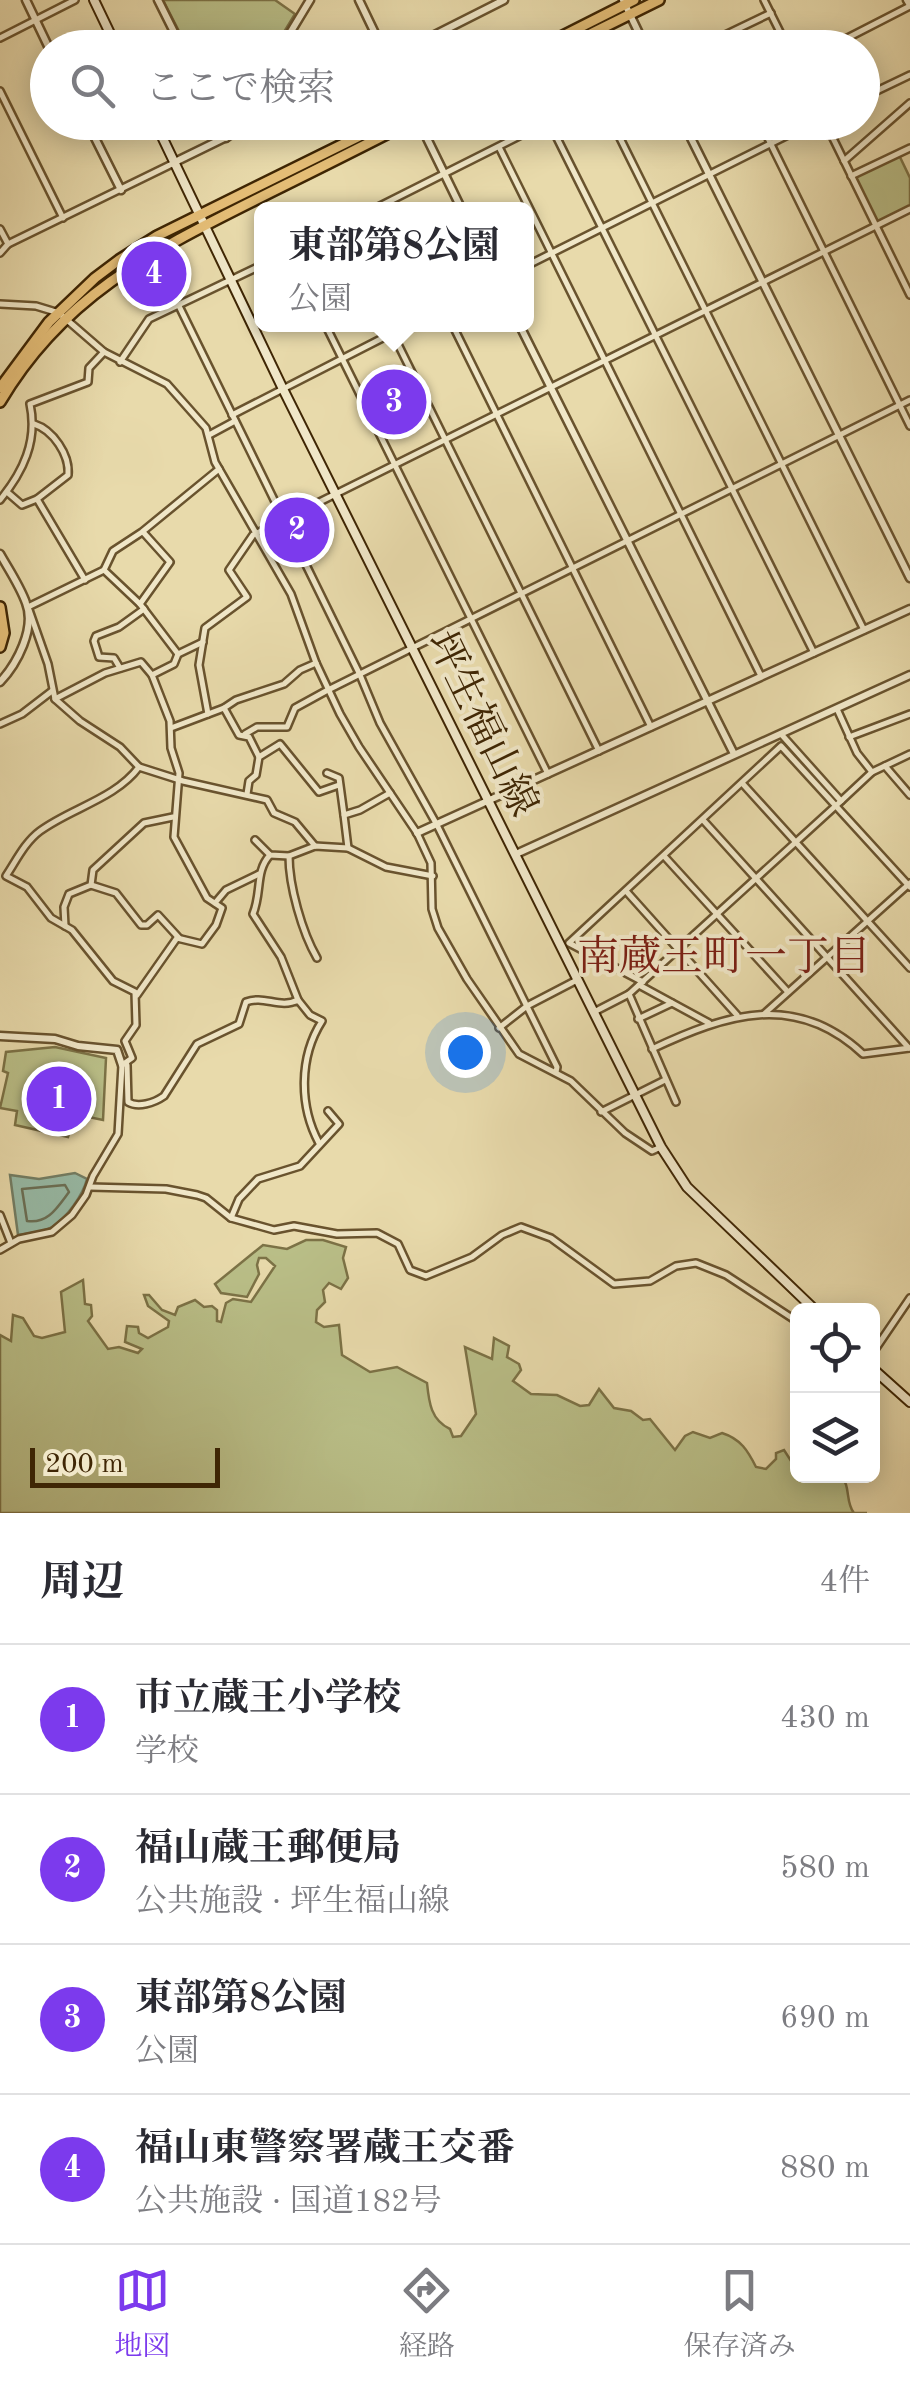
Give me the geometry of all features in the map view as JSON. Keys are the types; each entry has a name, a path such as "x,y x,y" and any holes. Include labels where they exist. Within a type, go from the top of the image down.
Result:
{"highway":[{"path":"576,30 628,5 659,0"},
{"path":"590,30 628,5"},
{"path":"0,388 18,360 119,260 199,215 351,140"},
{"path":"0,402 62,316 143,257 374,140"},
{"path":"0,607 4,633 0,647"}],"main road":[{"path":"94,0 108,30"},
{"name":"坪生福山線","path":"164,140 254,330"},
{"name":"坪生福山線","path":"255,332 661,1147 687,1187 809,1303"},
{"path":"880,1375 910,1402"}],"street":[{"path":"26,0 41,30"},
{"path":"0,38 74,0"},
{"path":"158,0 173,30"},
{"path":"292,30 310,0"},
{"path":"359,0 373,30"},
{"path":"444,30 504,0"},
{"path":"764,0 779,30"},
{"path":"861,30 909,4"},
{"path":"628,5 638,30"},
{"path":"734,30 771,13"},
{"path":"880,89 910,75"},
{"path":"0,91 63,218"},
{"path":"880,129 910,103"},
{"path":"96,140 121,190"},
{"path":"0,253 8,244 222,140"},
{"path":"428,140 458,202"},
{"path":"388,202 513,140"},
{"path":"557,140 814,653"},
{"path":"621,140 864,630"},
{"path":"692,140 910,578"},
{"path":"769,140 910,426"},
{"path":"534,262 780,140"},
{"path":"834,140 910,296"},
{"path":"844,161 868,140"},
{"path":"499,147 526,202"},
{"path":"851,176 910,148"},
{"path":"208,714 198,665 206,628 246,596 229,570 253,535 910,209"},
{"path":"534,217 761,676"},
{"path":"0,229 8,244"},
{"path":"120,362 149,320 254,268"},
{"path":"0,304 36,306 62,316 104,352 167,384 209,435 219,469 259,534 299,612 316,663 359,747 418,833 434,876 432,909 438,928 499,1028 518,1054 556,1072 652,1152 661,1147"},
{"path":"178,306 380,722 438,825 557,1067 556,1072"},
{"path":"330,332 548,774"},
{"path":"456,332 651,728"},
{"path":"523,332 734,754"},
{"path":"209,435 282,388 392,333 599,751"},
{"path":"0,500 26,460 32,424 30,404 88,382 88,368 104,352"},
{"path":"224,708 239,734 256,726 287,727 295,708 910,400"},
{"path":"7,492 22,505 66,478 69,465 55,439 32,424"},
{"path":"28,606 104,570 113,550 142,532 219,469"},
{"path":"37,499 85,580"},
{"path":"120,668 114,658 99,656 96,636 119,628 142,607 170,562 142,532"},
{"path":"0,554 28,606 48,664 53,695 80,722 120,747 139,767 267,800 274,813 296,822 315,846"},
{"path":"104,570 142,607 178,654"},
{"path":"0,682 20,653 28,606"},
{"path":"418,833 910,609"},
{"path":"152,675 174,664 178,654 203,642"},
{"path":"0,724 53,695 141,662 152,675 171,728 178,780 174,837 207,898 223,912 202,944 179,938 158,915 147,925 141,925 116,893 91,885 69,894 64,907 66,926"},
{"path":"171,728 284,684 316,663"},
{"path":"516,854 910,675"},
{"path":"837,708 856,753 872,772"},
{"path":"849,737 910,714"},
{"path":"245,734 258,757 256,775 249,781 247,794"},
{"path":"764,1014 910,885 780,734"},
{"path":"258,757 280,744 319,792 339,785"},
{"path":"709,1023 569,943 781,746 839,804"},
{"path":"594,1012 629,994 872,772 910,754"},
{"path":"886,766 910,795"},
{"path":"137,995 113,981 66,926 51,918 27,887 3,878 38,833 75,809 107,795 139,767"},
{"path":"328,772 339,778 348,848"},
{"path":"742,783 910,968"},
{"path":"344,815 390,793"},
{"path":"91,885 93,870 135,830 144,823 173,817"},
{"path":"703,820 910,1048"},
{"path":"255,840 270,855 289,856 315,846 348,848 386,867 434,876"},
{"path":"215,904 226,890 259,874 270,855"},
{"path":"289,856 305,937 317,958"},
{"path":"664,856 788,992"},
{"path":"259,874 262,893 253,914 281,957 298,1000 310,1015 322,1021 305,1066 306,1112 319,1143"},
{"path":"626,891 738,1016"},
{"path":"0,1250 10,1243 52,1232 72,1214 90,1187 118,1134 124,1065 132,1058 126,1042 136,1025 137,995 179,938"},
{"path":"499,1028 527,1006 578,979"},
{"path":"629,994 676,1102"},
{"path":"0,1036 55,1039 118,1050 124,1065 128,1102 133,1104 157,1101 164,1096 197,1044 239,1024 246,1002 258,999 290,1004 298,1000"},
{"path":"638,1019 672,1003"},
{"path":"652,1049 709,1023 764,1014 827,1026 863,1054 910,1048"},
{"path":"601,1112 666,1079"},
{"path":"231,1218 239,1199 258,1179 300,1166 338,1124 328,1111"},
{"path":"90,1187 166,1189 197,1195 231,1218 274,1230 294,1226 337,1234 377,1232 398,1244 410,1270 426,1276 472,1257 502,1235 521,1227 551,1238 614,1284 650,1281 676,1266 696,1263 726,1275 790,1317"},
{"path":"0,1214 10,1243"},
{"path":"880,1342 910,1298"}],"green space":[{"path":"163,0 275,0 295,14 285,30 178,30"},
{"path":"899,155 910,178 910,207 877,225 853,177"},
{"path":"406,371 424,410 383,431 365,394"},
{"path":"55,1047 106,1058 103,1120 74,1114 68,1137 15,1125 17,1111 0,1108 8,1073 3,1071 6,1052"},
{"path":"306,1240 346,1247 343,1258 348,1278 341,1289 329,1283 323,1290 325,1302 317,1310 316,1322 324,1327 339,1325 342,1355 370,1372 397,1367 427,1383 432,1410 453,1437 461,1436 476,1414 465,1347 492,1359 494,1338 509,1346 507,1357 519,1364 521,1370 513,1381 531,1394 557,1395 580,1406 589,1405 599,1389 614,1408 631,1411 643,1420 650,1419 675,1450 693,1432 710,1438 722,1433 739,1442 756,1467 766,1469 776,1459 776,1453 784,1450 790,1459 790,1483 845,1483 854,1513 0,1513 0,1335 11,1341 13,1315 23,1318 34,1336 42,1338 65,1332 61,1292 83,1280 85,1304 91,1305 92,1316 88,1321 108,1349 119,1347 138,1353 142,1349 125,1342 127,1326 138,1327 139,1333 148,1338 168,1327 169,1321 148,1306 144,1295 175,1315 178,1307 195,1300 217,1310 217,1321 221,1322 226,1303 233,1299 251,1302 275,1266 266,1258 259,1258 259,1274 247,1297 221,1293 215,1284 263,1245 287,1249"}],"water":[{"path":"75,1173 87,1179 63,1218 48,1229 18,1235 10,1175 39,1179"}],"place":[{"name":"福山東警察署蔵王交番","path":"154,274"},
{"name":"東部第8公園","path":"394,402"},
{"name":"福山蔵王郵便局","path":"297,530"},
{"name":"市立蔵王小学校","path":"59,1099"}],"district":[{"name":"南蔵王町一丁目","path":"724,955"}]}
